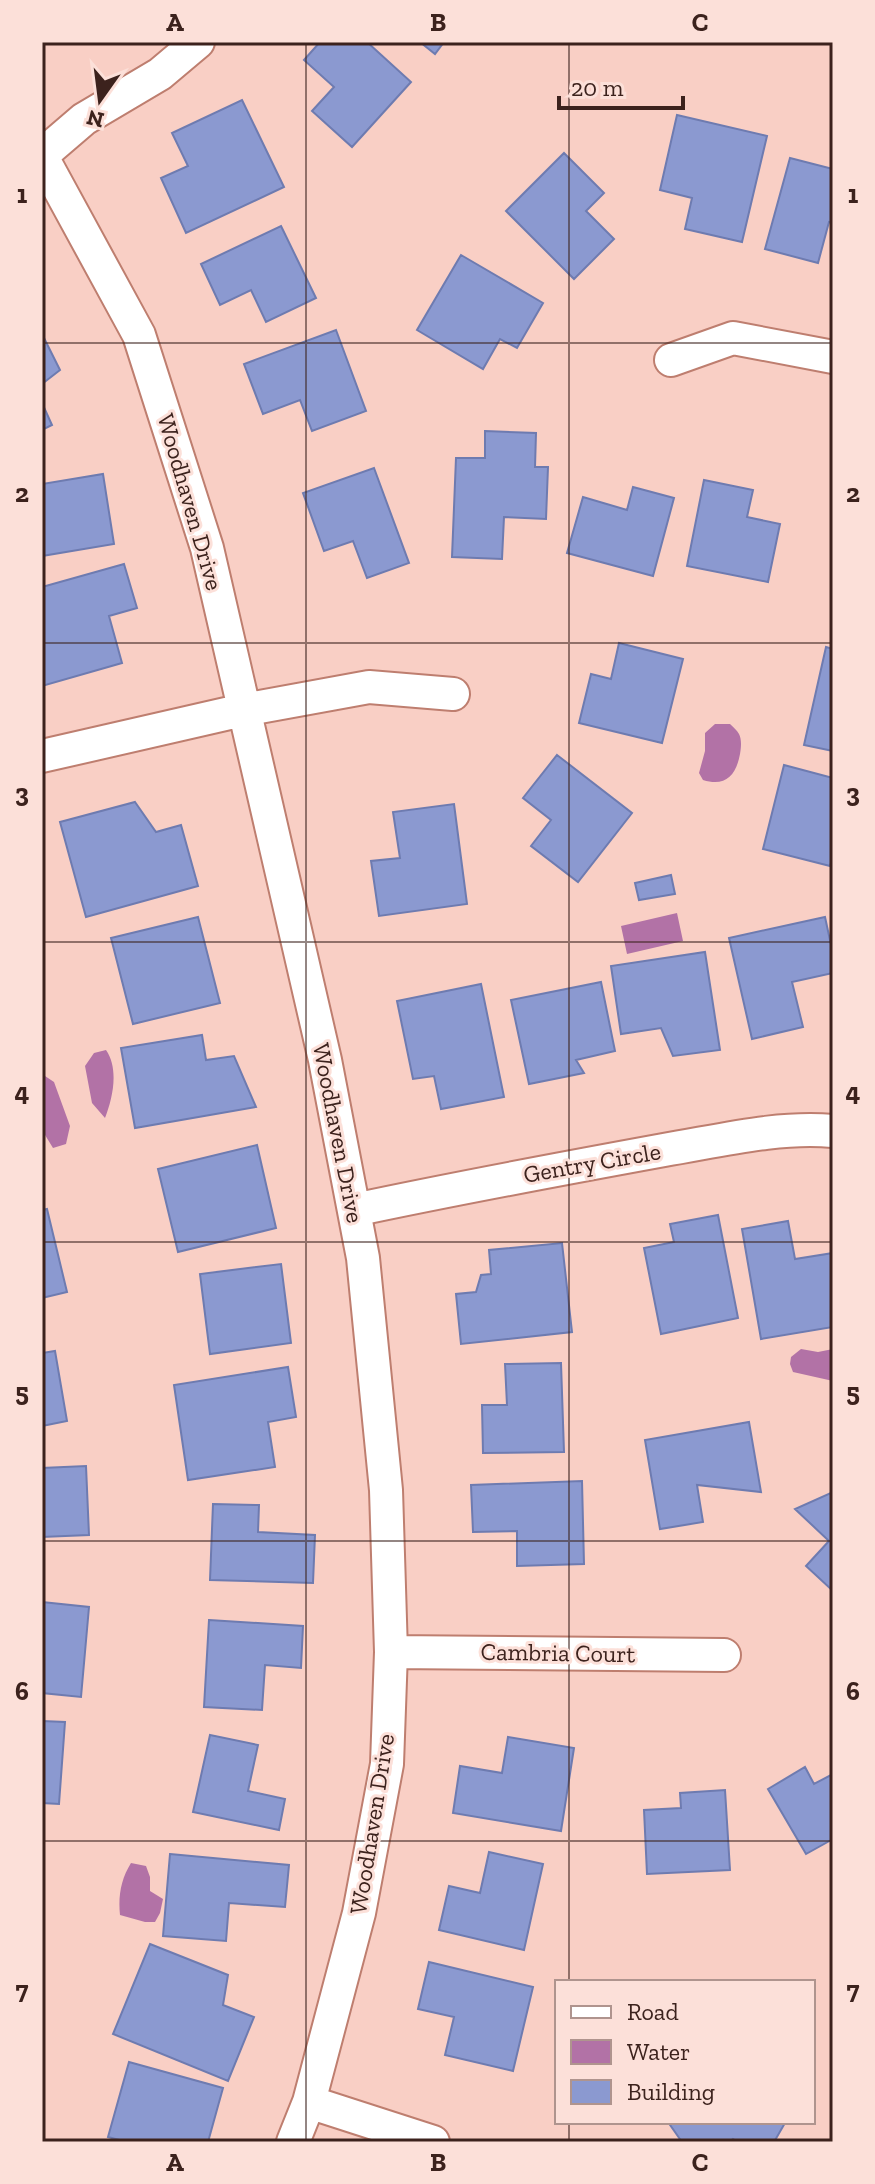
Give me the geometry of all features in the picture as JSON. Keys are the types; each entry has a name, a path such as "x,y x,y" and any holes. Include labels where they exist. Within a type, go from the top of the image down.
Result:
{"street":[{"path":"42,156 84,119 160,74 198,42"},
{"name":"Woodhaven Drive","path":"42,156 139,335 207,548 325,1060 363,1258 386,1490 391,1652 387,1764 359,1913 309,2102 293,2142"},
{"path":"671,360 733,338 833,357"},
{"path":"42,756 243,710 369,687 453,694"},
{"name":"Gentry Circle","path":"354,1210 529,1174 748,1136 813,1129 833,1131"},
{"name":"Cambria Court","path":"391,1652 724,1655"},
{"path":"309,2102 433,2142"}],"water":[{"path":"715,724 730,724 741,741 740,754 732,774 723,781 711,782 703,780 699,773 705,751 705,733"},
{"path":"677,913 683,941 627,954 621,926"},
{"path":"106,1050 112,1066 113,1083 105,1118 92,1103 85,1066 94,1053"},
{"path":"45,1076 54,1082 70,1126 66,1144 53,1148 42,1130 42,1082"},
{"path":"801,1349 818,1352 833,1349 833,1381 793,1372 791,1357"},
{"path":"131,1863 146,1866 150,1891 163,1899 155,1922 120,1915 121,1888"}],"building":[{"path":"320,42 367,42 411,82 352,147 312,111 334,87 304,60"},
{"path":"420,42 444,42 435,54"},
{"path":"242,100 284,187 186,233 161,178 188,166 172,133"},
{"path":"677,115 767,136 742,242 685,229 692,198 660,190"},
{"path":"564,153 604,193 586,211 614,239 574,279 506,211"},
{"path":"790,158 833,169 833,223 829,222 818,263 765,249"},
{"path":"281,226 316,298 266,322 251,290 220,305 201,264"},
{"path":"461,255 543,303 517,348 500,339 483,369 417,330"},
{"path":"336,330 366,411 312,431 300,400 263,414 244,364"},
{"path":"42,334 60,370 42,384"},
{"path":"42,403 52,425 42,430"},
{"path":"485,431 536,433 535,467 548,467 546,519 504,517 502,559 452,557 456,458 485,458"},
{"path":"374,468 409,563 367,578 353,541 324,551 303,493"},
{"path":"103,474 114,544 42,556 42,484"},
{"path":"704,480 753,490 747,517 780,524 768,582 687,566"},
{"path":"633,487 674,498 653,576 567,553 583,497 627,510"},
{"path":"124,564 137,608 109,616 122,663 42,686 42,587"},
{"path":"619,643 683,659 662,743 579,723 591,674 611,679"},
{"path":"826,647 833,649 833,751 804,745"},
{"path":"557,755 632,813 578,882 531,846 551,820 523,798"},
{"path":"784,765 833,778 833,855 830,866 763,849"},
{"path":"135,802 156,832 181,825 198,886 86,917 60,822"},
{"path":"454,804 467,904 379,916 371,861 400,858 393,812"},
{"path":"671,875 675,894 639,900 635,883"},
{"path":"198,917 220,1003 133,1024 111,938"},
{"path":"825,917 833,954 833,973 792,982 803,1027 752,1039 729,938"},
{"path":"705,952 720,1050 673,1056 661,1028 621,1034 611,966"},
{"path":"601,982 615,1051 576,1060 584,1073 529,1084 511,1000"},
{"path":"481,984 504,1097 441,1109 434,1076 413,1079 397,1001"},
{"path":"202,1035 206,1060 234,1056 256,1107 135,1128 121,1048"},
{"path":"257,1145 276,1228 178,1252 158,1169"},
{"path":"47,1209 67,1292 42,1298 42,1210"},
{"path":"718,1215 738,1318 661,1334 644,1248 674,1242 670,1224"},
{"path":"788,1221 795,1259 833,1253 833,1327 761,1339 742,1229"},
{"path":"562,1243 572,1332 461,1344 456,1294 476,1292 481,1275 491,1274 489,1250"},
{"path":"281,1264 291,1343 210,1354 200,1274"},
{"path":"55,1351 67,1421 42,1426 42,1353"},
{"path":"561,1363 564,1452 483,1453 482,1405 507,1405 505,1364"},
{"path":"288,1367 296,1417 268,1422 275,1467 188,1480 174,1385"},
{"path":"749,1422 761,1492 697,1485 703,1522 660,1529 645,1440"},
{"path":"86,1466 89,1535 42,1537 42,1468"},
{"path":"582,1481 584,1564 517,1566 517,1531 473,1532 471,1485"},
{"path":"833,1492 833,1591 806,1566 829,1541 795,1509"},
{"path":"213,1504 259,1505 258,1532 315,1535 313,1583 210,1580"},
{"path":"42,1602 89,1607 81,1697 42,1693"},
{"path":"209,1620 303,1626 301,1668 265,1665 262,1710 204,1707"},
{"path":"42,1721 65,1722 59,1804 42,1803"},
{"path":"210,1735 258,1745 248,1791 285,1799 279,1830 193,1812"},
{"path":"508,1737 574,1748 561,1831 453,1813 460,1766 502,1773"},
{"path":"805,1767 814,1784 833,1774 833,1839 806,1854 768,1789"},
{"path":"725,1790 730,1870 647,1874 644,1810 681,1808 680,1793"},
{"path":"489,1852 543,1864 524,1950 439,1930 449,1886 480,1893"},
{"path":"170,1854 289,1865 285,1907 229,1903 226,1941 163,1936"},
{"path":"150,1944 228,1975 223,2005 254,2017 228,2081 113,2034"},
{"path":"429,1962 533,1987 513,2071 445,2055 454,2017 418,2009"},
{"path":"129,2062 223,2088 208,2142 127,2142 108,2137"},
{"path":"669,2124 784,2124 774,2142 738,2142 733,2139 729,2142 682,2142"}]}
